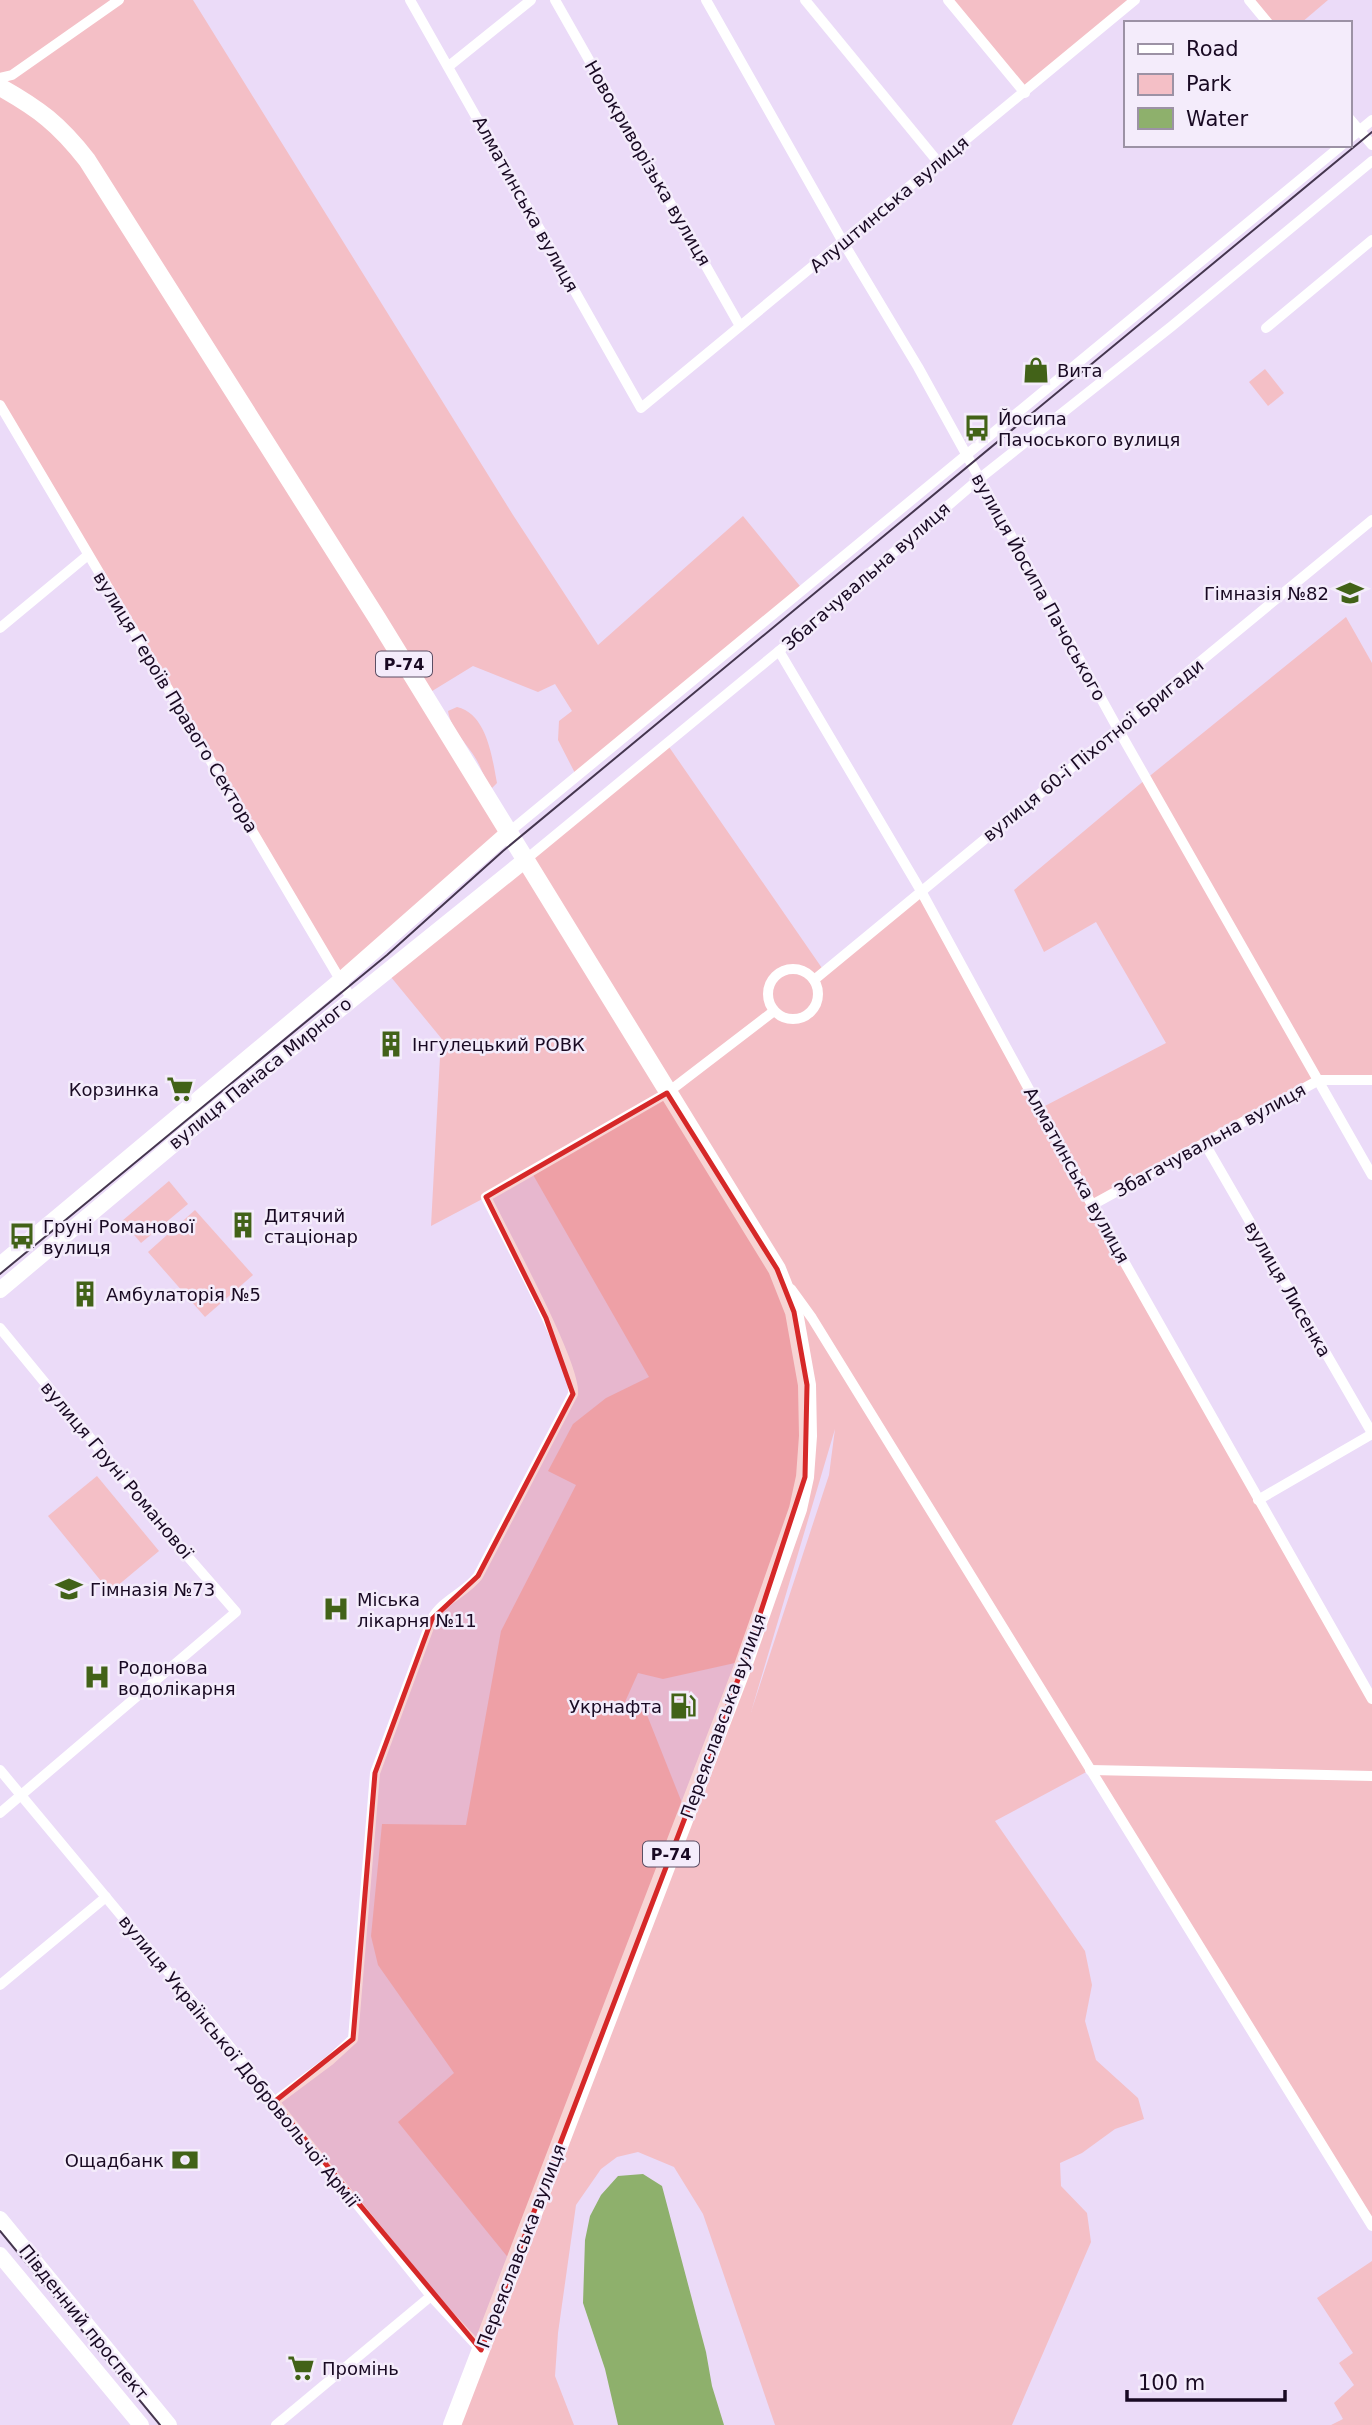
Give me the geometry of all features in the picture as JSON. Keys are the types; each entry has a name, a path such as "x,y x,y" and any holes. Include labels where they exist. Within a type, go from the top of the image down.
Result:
{"main road":[{"name":"Р-74","path":"0,87 47,115 68,135 87,160 377,618 777,1269"},
{"name":"вулиця Панаса Мирного","path":"0,1265 341,980 508,833"},
{"name":"вулиця Панаса Мирного","path":"0,1290 351,998 524,861"},
{"name":"Переяславська вулиця","path":"452,2425 737,1681 798,1510 805,1477 808,1436 807,1385 794,1311 777,1269"},
{"name":"Південний проспект","path":"0,2219 169,2425"},
{"name":"Південний проспект","path":"0,2255 141,2425"}],"street":[{"path":"0,78 12,75 119,0"},
{"name":"Алматинська вулиця","path":"410,0 641,408"},
{"path":"449,66 531,0"},
{"name":"Новокриворізька вулиця","path":"555,0 740,326"},
{"name":"вулиця Йосипа Пачоського","path":"706,0 843,242 918,367 1118,729 1372,1175"},
{"path":"805,0 938,162"},
{"path":"948,0 1025,93"},
{"name":"Алуштинська вулиця","path":"641,408 1135,0"},
{"path":"1249,0 1266,21"},
{"path":"1351,120 1372,145"},
{"path":"1351,138 1372,120"},
{"name":"Збагачувальна вулиця","path":"508,833 1340,147"},
{"name":"Збагачувальна вулиця","path":"524,861 779,651 979,479 1172,326 1372,161"},
{"path":"1266,328 1372,240"},
{"name":"вулиця Героїв Правого Сектора","path":"0,405 351,998"},
{"name":"вулиця 60-ї Піхотної Бригади","path":"814,980 1372,520"},
{"path":"0,628 88,555"},
{"name":"Алматинська вулиця","path":"779,651 921,891 1092,1205 1372,1699"},
{"path":"797,969 814,980 818,989 817,1002 807,1015 799,1019 789,1019 774,1010 768,994 772,980 778,974 797,969"},
{"path":"274,2102 353,2039 374,1773 436,1611 463,1592 478,1576 573,1394 572,1379 551,1330 486,1197 667,1093 774,1010"},
{"name":"Збагачувальна вулиця","path":"1092,1205 1319,1080 1372,1080"},
{"name":"вулиця Лисенка","path":"1205,1144 1372,1434"},
{"path":"777,1269 812,1318 1372,2226"},
{"name":"вулиця Груні Романової","path":"0,1328 236,1612 21,1796"},
{"path":"1258,1500 1372,1434"},
{"name":"вулиця Української Добровольчої Армії","path":"0,1770 431,2296 481,2350"},
{"path":"1090,1770 1372,1776"},
{"path":"0,1813 21,1796"},
{"path":"0,1985 106,1898"},
{"path":"276,2425 431,2296"}],"highlighted area":[{"path":"667,1093 777,1269 794,1312 807,1385 805,1477 742,1669 481,2350 274,2102 353,2039 375,1773 432,1619 478,1576 573,1394 546,1318 486,1197"}],"green space":[{"path":"0,0 193,0 513,515 598,645 743,516 804,591 577,777 558,740 559,721 572,711 555,684 538,692 473,666 424,696 508,833 341,980 0,405"},
{"path":"948,0 1135,0 1025,93"},
{"path":"1249,0 1328,0 1303,21 1266,21"},
{"path":"1265,369 1284,393 1268,406 1249,382"},
{"path":"1346,617 1372,663 1372,1080 1319,1080 1092,1205 1372,1699 1372,2226 1090,1770 995,1821 1085,1951 1092,1985 1085,2021 1096,2060 1138,2098 1144,2119 1115,2129 1082,2153 1060,2163 1061,2186 1087,2213 1091,2242 1012,2425 775,2425 703,2214 674,2167 638,2152 617,2157 601,2169 576,2205 558,2333 555,2376 574,2425 452,2425 514,2265 398,2122 454,2073 378,1965 371,1936 382,1824 466,1825 501,1631 576,1485 548,1471 573,1424 606,1398 649,1377 532,1173 431,1226 441,1038 386,971 667,744 824,971 921,891 1041,1108 1166,1043 1096,922 1044,952 1014,890","holes":["835,1429 829,1475 751,1712","744,1661 686,1813 647,1715 625,1702 638,1673 663,1679"]},
{"path":"457,707 467,711 482,727 497,783 492,788 452,724 448,711"},
{"path":"169,1181 188,1204 141,1243 122,1221"},
{"path":"195,1210 253,1275 205,1317 148,1252"},
{"path":"97,1476 159,1551 110,1592 48,1516"},
{"path":"1372,2261 1372,2425 1331,2425 1343,2419 1334,2403 1354,2385 1339,2363 1353,2353 1317,2298"}],"water":[{"path":"643,2174 662,2186 724,2425 618,2425 605,2369 583,2303 585,2240 590,2216 601,2195 618,2176"}],"tram line":[{"path":"0,1274 387,955 503,851 1372,132"},
{"path":"0,2231 160,2425"}],"place":[{"name":"Вита","path":"1036,370"},
{"name":"Йосипа Пачоського вулиця","path":"977,428"},
{"name":"Гімназія №82","path":"1350,593"},
{"name":"Інгулецький РОВК","path":"391,1044"},
{"name":"Корзинка","path":"180,1089"},
{"name":"Дитячий стаціонар","path":"243,1225"},
{"name":"Груні Романової вулиця","path":"22,1236"},
{"name":"Амбулаторія №5","path":"85,1294"},
{"name":"Гімназія №73","path":"69,1589"},
{"name":"Міська лікарня №11","path":"336,1609"},
{"name":"Родонова водолікарня","path":"97,1677"},
{"name":"Укрнафта","path":"683,1706"},
{"name":"Ощадбанк","path":"185,2160"},
{"name":"Промінь","path":"301,2368"}]}
